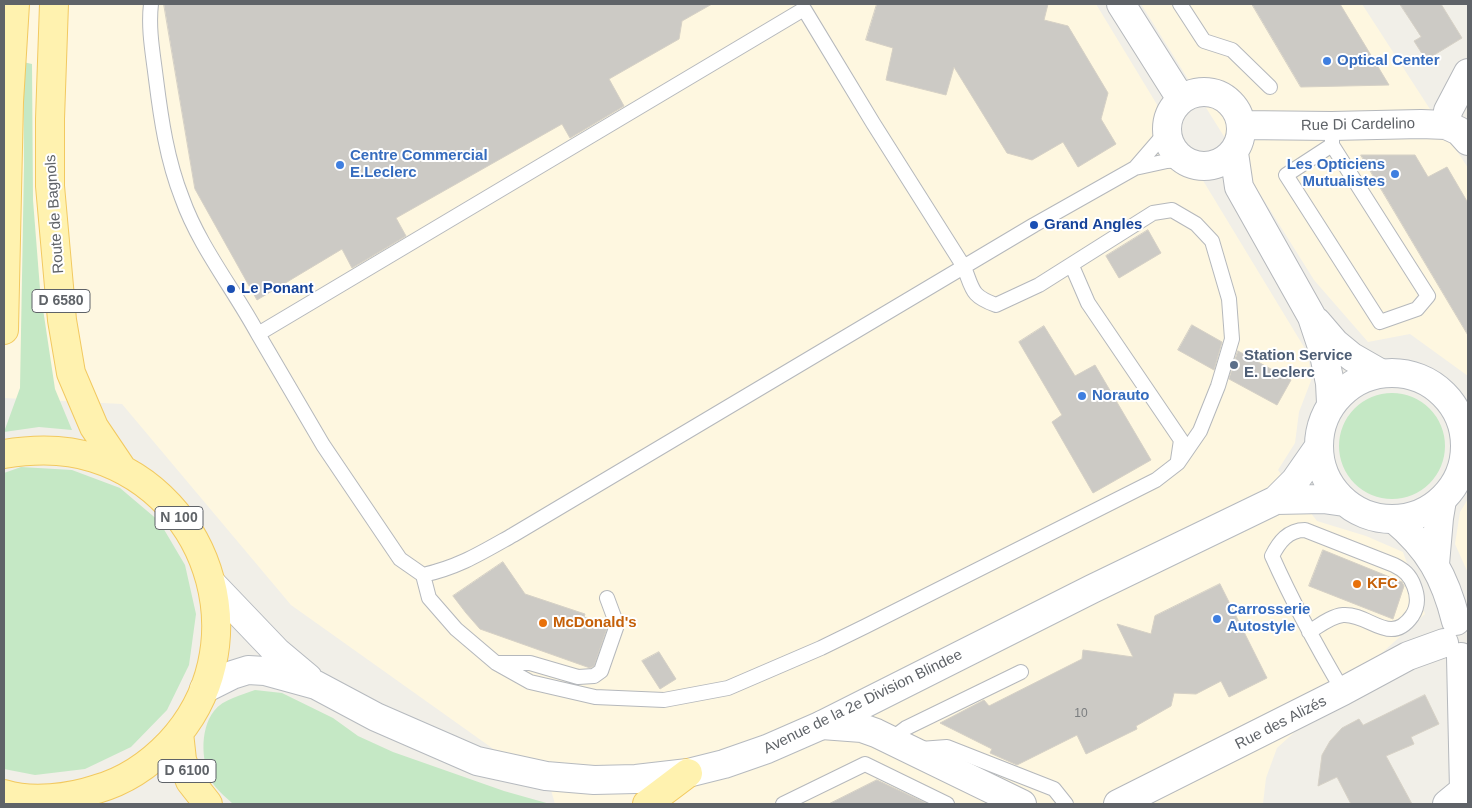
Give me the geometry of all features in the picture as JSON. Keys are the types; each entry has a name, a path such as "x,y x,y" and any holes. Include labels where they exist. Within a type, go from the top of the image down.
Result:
{"main road":[{"path":"4,330 9,102 15,4"},
{"name":"Route de Bagnols","path":"54,4 50,110 50,186 62,320 71,373 94,427 123,470"},
{"path":"4,56 9,102"},
{"name":"N 100","path":"4,454 29,450 61,451 93,457 123,470 148,486 170,506 189,530 203,556 212,584 217,619 214,654 204,689 194,712 159,754 136,772 110,785 82,794 46,799 4,794"},
{"name":"D 6100","path":"179,732 182,760 190,781 208,804"},
{"path":"647,804 688,773"},
{"path":"82,794 116,804"}],"street":[{"path":"1121,4 1181,99"},
{"path":"1468,73 1448,111 1446,125 1459,131 1468,141"},
{"path":"1202,92 1219,95 1233,105 1239,114 1242,126 1242,135 1234,153 1223,162 1210,166 1200,166 1184,160 1172,147 1166,131 1168,119 1173,108 1181,99 1191,94 1202,92"},
{"name":"Rue Di Cardelino","path":"1242,126 1332,136 1421,124 1446,125"},
{"path":"1234,153 1239,187 1312,317 1323,350 1330,383 1331,403"},
{"path":"1210,166 1239,187"},
{"path":"1312,317 1335,343 1352,357 1380,373"},
{"path":"1380,373 1401,373 1420,378 1438,388 1460,407 1465,447 1465,467 1442,500 1427,510 1411,516 1394,519 1368,515 1344,502 1331,486 1322,468 1318,448 1319,433 1331,403 1345,389 1362,378 1380,373"},
{"name":"Avenue de la 2e Division Blindee","path":"212,584 277,652 316,685 376,718 477,760 546,776 594,780 636,779 688,773 724,764 768,749 822,725 1092,589 1276,500 1295,481 1318,448"},
{"name":"Avenue de la 2e Division Blindee","path":"1276,500 1323,499 1344,502"},
{"path":"1435,564 1438,518 1442,500"},
{"path":"1394,519 1418,542 1435,564 1452,607 1459,639 1460,795"},
{"name":"Rue des Alizés","path":"1118,804 1343,691 1408,656 1459,639"},
{"name":"Avenue de la 2e Division Blindee","path":"204,689 232,674 248,670 265,670 316,685"},
{"path":"822,725 862,728 1022,804"}],"lane":[{"path":"151,4 150,35 162,126 182,199 196,230 323,445 400,559 422,575 429,598 456,629 496,663 530,682 595,697 664,700 728,688 866,626 1156,480 1178,463 1200,431 1218,386 1232,340 1229,299 1212,241 1196,224 1172,210 1153,213 1072,266 1039,285 996,305 981,300 973,291 964,267 804,9 258,334"},
{"path":"1180,4 1204,41 1232,50 1270,88"},
{"path":"1135,168 1166,131"},
{"path":"1332,136 1428,296 1416,309 1380,322 1286,174 1332,136"},
{"path":"422,575 444,570 464,562 513,535 964,267 1135,168 1167,161 1184,160"},
{"path":"1072,266 1088,303 1181,440 1178,463"},
{"path":"1309,632 1333,618 1343,615 1352,616 1389,630 1400,627 1414,613 1417,603 1415,588 1408,574 1403,569 1305,530 1296,530 1288,535 1280,542 1272,556 1293,602 1309,632 1343,691"},
{"path":"496,663 530,663 578,677 594,676 601,670 617,625 607,598"},
{"path":"1021,672 906,728 900,745 947,746 1054,788 1066,804"},
{"path":"782,804 865,764 947,804"}],"shaded area":[{"path":"4,4 1096,4 1307,352 1312,378 1299,412 1295,443 1278,470 1317,521 1366,536 1403,552 1425,614 1277,748 1266,778 1263,804 555,804 551,790 291,605 122,404 4,398"},
{"path":"1141,4 1362,4 1468,168 1468,376 1410,334 1368,342 1314,280"},
{"path":"1468,499 1468,573 1455,544 1460,512"}],"green space":[{"path":"23,62 32,64 33,200 40,289 55,389 72,430 39,427 4,432 20,388 24,165"},
{"path":"1392,393 1412,397 1430,408 1441,426 1445,446 1441,466 1430,484 1412,495 1392,499 1372,495 1354,484 1343,466 1339,446 1343,426 1354,408 1372,397"},
{"path":"21,467 72,470 120,488 159,521 185,565 196,614 189,665 167,710 131,747 85,769 35,775 4,769 4,473"},
{"path":"255,690 282,693 333,718 358,736 393,752 504,791 550,804 233,804 214,785 206,768 204,738 209,719 222,703"}],"building":[{"name":"Centre Commercial E.Leclerc","path":"164,4 712,4 682,21 679,39 609,79 624,106 570,138 562,124 396,218 406,236 352,268 342,249 257,300 195,189"},
{"path":"877,4 1048,4 1044,20 1068,26 1108,93 1101,119 1116,144 1078,167 1063,142 1032,160 1007,153 954,67 946,95 886,80 893,48 866,40"},
{"path":"1252,4 1340,4 1389,85 1301,87"},
{"path":"1400,4 1441,4 1462,38 1426,60 1414,41 1421,37"},
{"path":"1361,155 1415,155 1428,177 1447,167 1468,203 1468,335"},
{"path":"1148,230 1161,253 1119,278 1106,256"},
{"path":"1192,325 1222,342 1214,370 1178,350"},
{"name":"Norauto","path":"1044,326 1075,376 1095,365 1151,460 1093,493 1052,422 1062,415 1019,342"},
{"path":"1238,351 1291,380 1277,405 1229,379"},
{"name":"KFC","path":"1323,550 1402,582 1404,586 1393,619 1309,586"},
{"path":"503,562 525,594 585,614 584,617 608,625 594,666 590,668 480,629 466,613 453,596"},
{"path":"1220,584 1267,678 1229,697 1221,681 1196,694 1174,693 1171,706 1136,726 1137,729 1086,754 1077,735 1017,765 990,753 992,749 940,723 984,700 989,706 1082,659 1083,650 1133,657 1117,624 1151,634 1155,616"},
{"path":"659,652 676,679 660,689 642,661"},
{"path":"1425,695 1439,724 1411,737 1414,744 1386,756 1412,804 1351,804 1337,777 1318,786 1322,755 1330,741 1342,728 1359,719 1363,725"},
{"path":"877,780 928,804 829,804"}],"place":[{"name":"Optical Center","path":"1327,61"},
{"name":"Centre Commercial E.Leclerc","path":"340,165"},
{"name":"Les Opticiens Mutualistes","path":"1395,174"},
{"name":"Grand Angles","path":"1034,225"},
{"name":"Le Ponant","path":"231,289"},
{"name":"Station Service E. Leclerc","path":"1234,365"},
{"name":"Norauto","path":"1082,396"},
{"name":"KFC","path":"1357,584"},
{"name":"Carrosserie Autostyle","path":"1217,619"},
{"name":"McDonald's","path":"543,623"}]}
